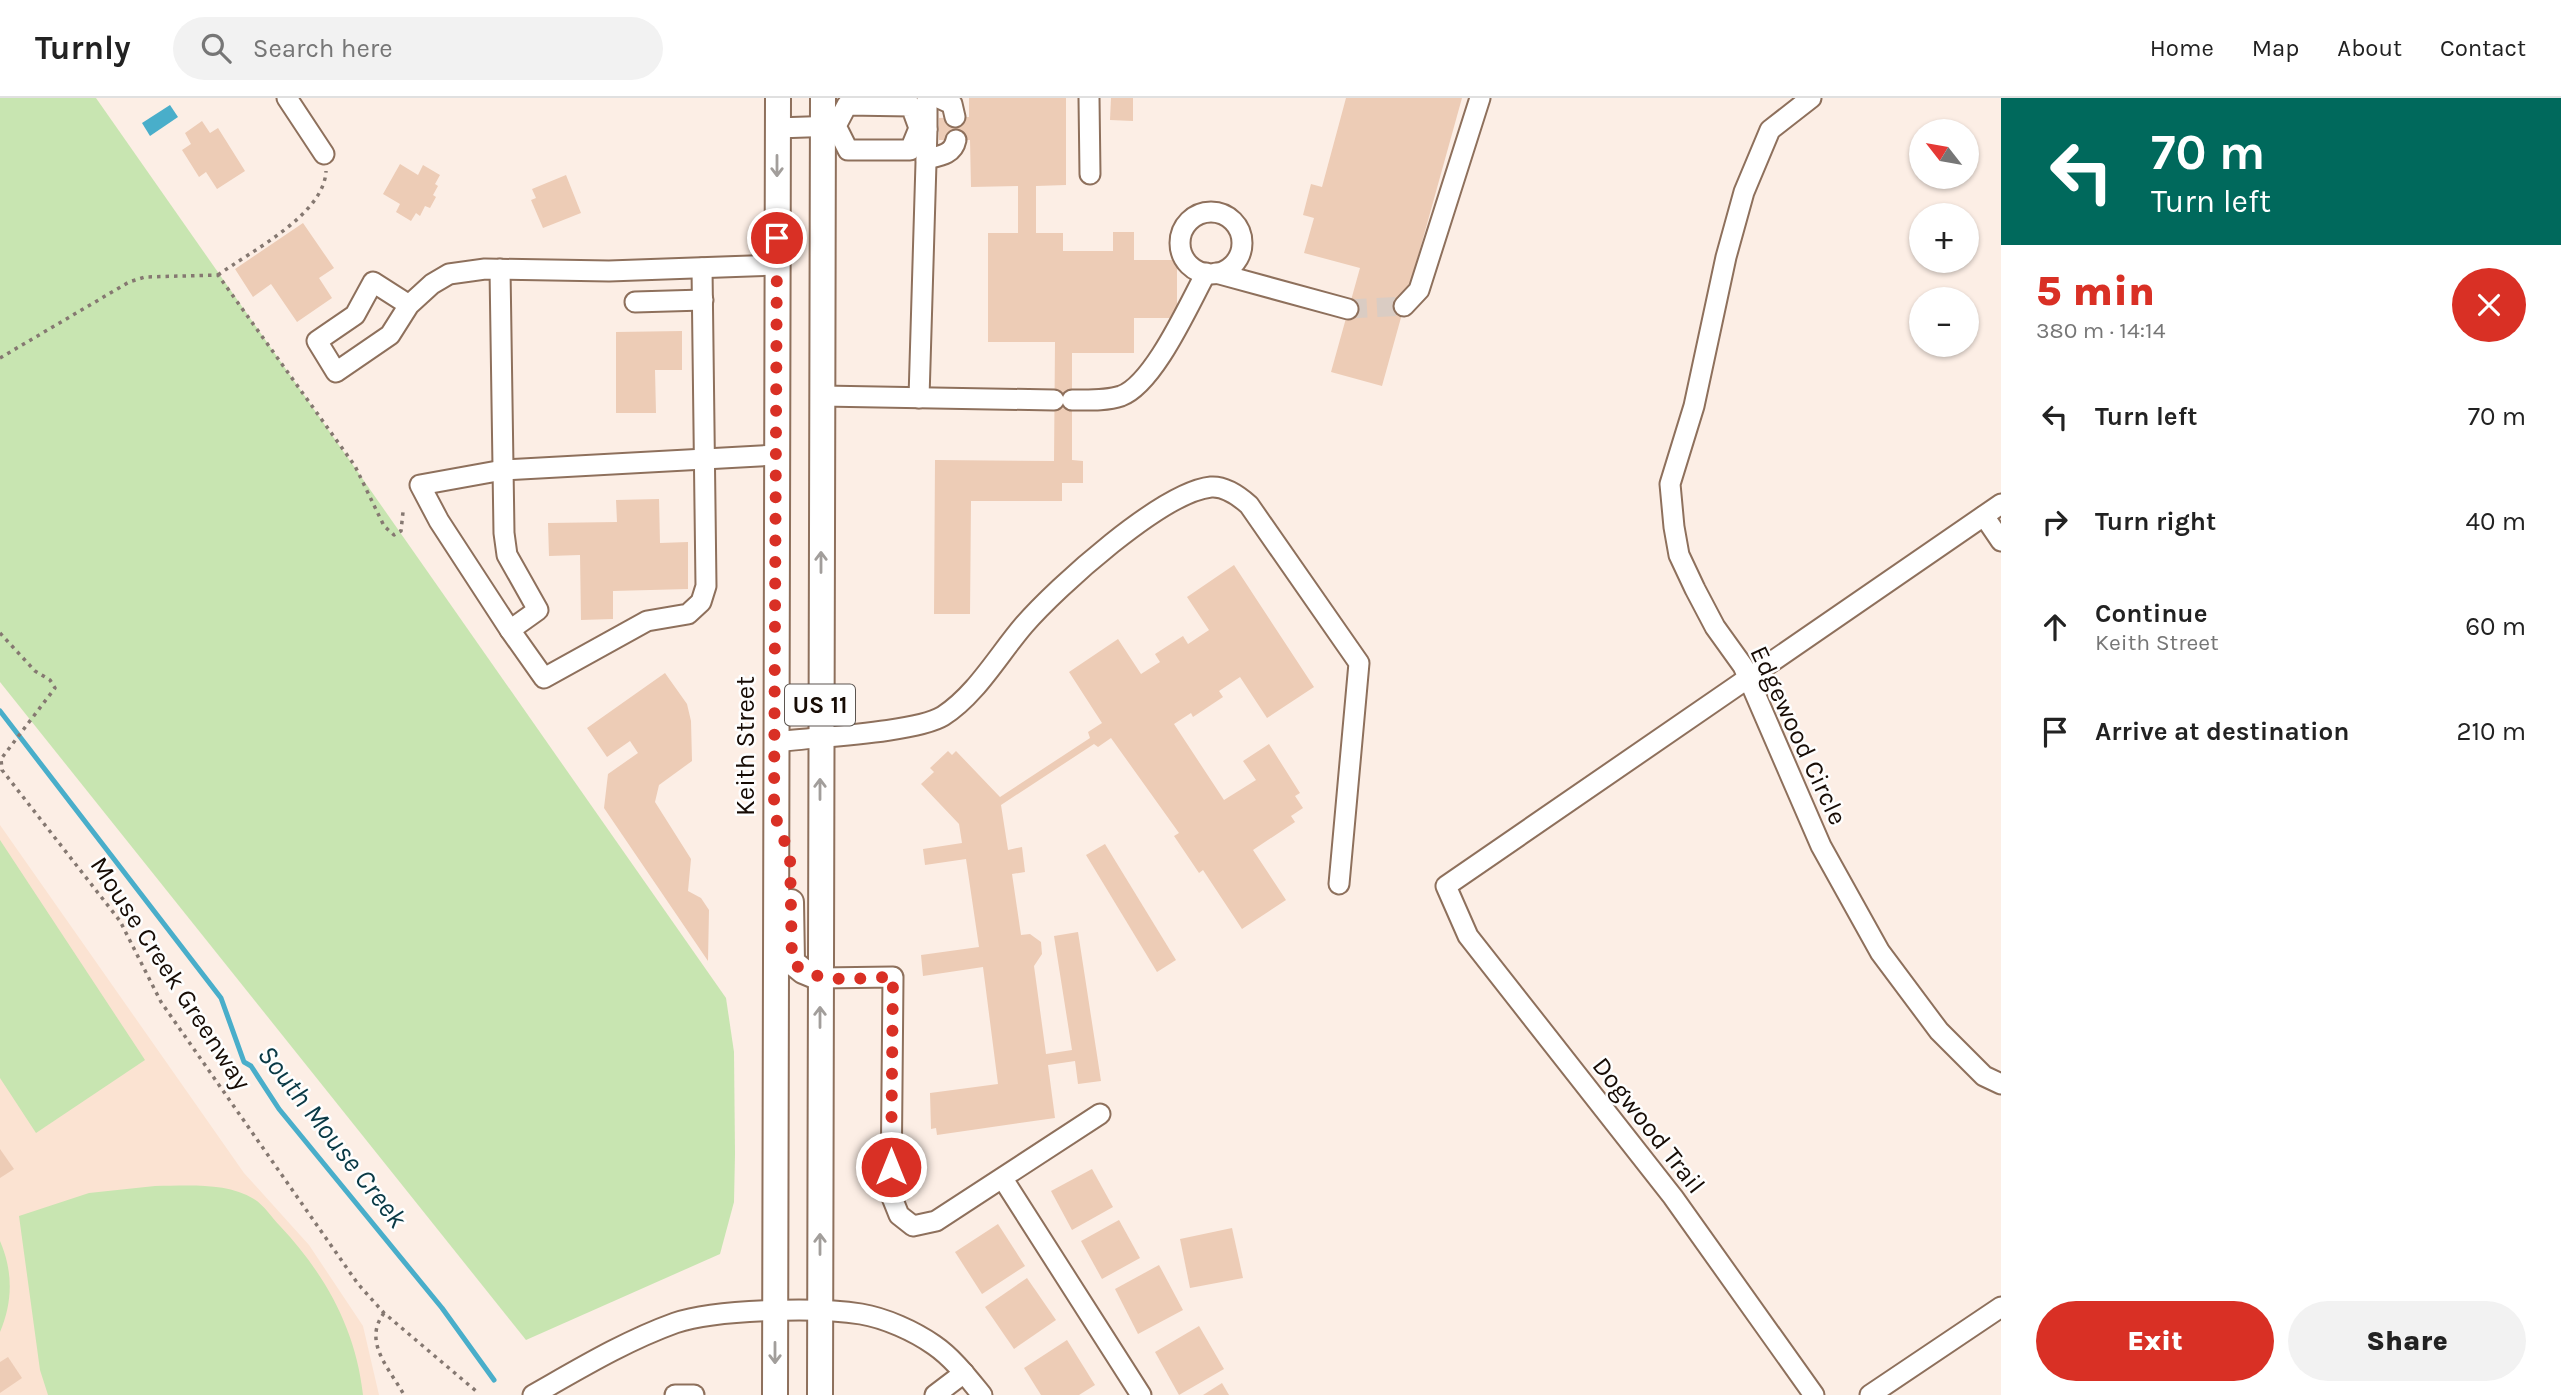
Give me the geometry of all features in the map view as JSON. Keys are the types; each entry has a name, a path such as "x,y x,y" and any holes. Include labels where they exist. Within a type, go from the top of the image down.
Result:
{"main road":[{"name":"Keith Street","path":"775,1395 774,813 778,98"},
{"name":"US 11","path":"820,1395 822,396 829,127 823,98"},
{"path":"774,813 790,856 792,962 803,971 820,978"}],"street":[{"path":"286,98 324,154"},
{"path":"919,398 926,159 923,128 926,98"},
{"path":"939,98 952,104 955,117"},
{"path":"1089,98 1090,174"},
{"path":"1404,306 1419,290 1480,98"},
{"name":"Edgewood Circle","path":"1811,98 1770,130 1755,160 1735,223 1700,380 1670,484 1679,555 1715,626 1748,677 1821,846 1880,952 1938,1031 1984,1076 2001,1084"},
{"path":"778,128 829,127 847,105 911,106 923,128"},
{"path":"829,127 848,150 910,149 923,128"},
{"path":"926,159 945,155 954,147 956,140"},
{"path":"409,305 373,282 355,315 317,341 336,372 390,335 409,305 432,284 449,274 500,269 609,271 777,265"},
{"path":"702,268 705,457 706,586 701,602 688,614 647,621 544,678 439,521 420,485 503,470 705,457 776,455"},
{"path":"500,269 507,555 538,610 510,630"},
{"path":"822,396 1063,400 1121,396 1132,389 1155,365 1211,273 1348,309"},
{"path":"635,302 703,300"},
{"path":"775,742 913,726 943,716 962,699 1026,623 1072,576 1163,508 1191,492 1213,486 1228,491 1249,505 1359,663 1339,884"},
{"path":"1748,677 2001,505"},
{"path":"1984,516 2001,541"},
{"name":"Dogwood Trail","path":"1748,677 1446,887 1468,936 1673,1197 1814,1395"},
{"path":"820,978 893,977 891,1195 899,1215 913,1226 936,1221 1100,1114"},
{"path":"1003,1179 1141,1395"},
{"path":"1870,1395 2001,1307"},
{"path":"533,1395 568,1386 625,1343 678,1322 722,1314 775,1311 862,1314 912,1332 936,1346 982,1395"},
{"path":"935,1395 964,1373"},
{"path":"675,1395 694,1395"}],"path":[{"path":"0,358 129,282 145,277 218,275 275,236 309,206 325,184 324,154"},
{"path":"218,275 355,466 384,526 394,535 401,531 403,512"},
{"name":"Mouse Creek Greenway","path":"0,633 35,671 54,685 50,698 7,749 1,759 2,770 121,921 146,975 168,1012 337,1254 384,1313 476,1391"},
{"path":"384,1313 375,1327 374,1342 404,1395"}],"shaded area":[{"path":"0,825 244,1173 309,1245 363,1326 379,1395 0,1395"}],"green space":[{"path":"0,98 96,98 726,998 734,1052 734,1202 720,1254 526,1340 0,682"},
{"path":"0,840 145,1060 36,1133 0,1078"},
{"path":"155,1186 219,1187 243,1194 261,1205 311,1263 336,1304 353,1348 363,1395 48,1395 40,1370 19,1216 89,1193"},
{"path":"0,1241 10,1286 0,1332"}],"water":[{"path":"170,105 178,117 150,136 142,123"}],"building":[{"path":"969,98 1066,98 1066,185 1036,186 1036,233 1063,233 1063,251 1113,251 1113,232 1134,232 1134,260 1177,260 1177,318 1134,318 1134,353 1072,353 1072,460 1083,461 1083,483 1062,483 1062,501 971,501 970,614 934,614 935,460 1054,461 1055,342 988,342 988,233 1018,233 1018,186 971,187 970,140 939,140 939,118 969,117"},
{"path":"1111,98 1133,98 1133,121 1110,120"},
{"path":"1346,98 1462,98 1382,386 1331,372 1360,268 1304,253 1314,218 1303,215 1311,184 1322,187"},
{"path":"202,121 210,133 218,128 245,171 217,189 206,172 199,177 182,150 191,144 185,133"},
{"path":"400,164 418,175 423,165 440,175 433,195 436,197 430,208 425,206 420,216 416,213 411,221 396,212 400,204 383,194"},
{"path":"566,175 581,213 543,228 531,200 536,198 532,189"},
{"path":"303,223 334,268 319,278 332,298 297,322 271,284 253,297 235,269"},
{"path":"682,331 682,370 655,370 656,413 616,413 616,332"},
{"path":"659,499 660,543 688,542 688,589 613,591 613,619 581,620 580,555 549,556 548,523 617,522 616,500"},
{"path":"1234,565 1314,687 1267,718 1240,677 1219,691 1223,697 1193,717 1191,713 1174,724 1224,800 1256,780 1243,761 1269,744 1300,793 1295,796 1303,808 1291,816 1295,822 1253,850 1286,900 1242,929 1203,870 1199,873 1174,836 1179,833 1111,738 1098,747 1094,744 1001,805 1008,850 1022,847 1025,872 1012,874 1021,935 1030,934 1041,942 1042,954 1034,966 1046,1054 1072,1050 1054,936 1078,932 1101,1081 1078,1084 1075,1061 1048,1065 1055,1118 937,1135 936,1128 931,1129 930,1093 998,1084 983,967 923,976 921,955 979,947 966,859 925,865 923,849 962,843 959,824 921,784 934,772 930,768 948,751 952,755 956,751 1000,797 1090,738 1088,732 1102,723 1069,672 1118,639 1141,674 1160,662 1155,654 1183,636 1188,644 1209,630 1187,597"},
{"path":"665,673 687,704 691,721 692,761 659,785 655,802 691,859 688,891 701,898 709,910 708,961 604,808 608,774 638,753 630,741 607,757 587,728"},
{"path":"1105,844 1176,960 1157,972 1086,855"},
{"path":"0,1149 14,1169 0,1178"},
{"path":"1092,1169 1113,1207 1072,1230 1051,1191"},
{"path":"1119,1220 1140,1258 1102,1279 1081,1241"},
{"path":"998,1224 1025,1266 982,1294 955,1252"},
{"path":"1232,1228 1243,1278 1190,1288 1180,1239"},
{"path":"1159,1265 1183,1310 1138,1334 1115,1289"},
{"path":"1027,1278 1056,1320 1014,1349 985,1307"},
{"path":"1199,1326 1224,1369 1179,1395 1155,1352"},
{"path":"1067,1340 1095,1385 1079,1395 1041,1395 1024,1368"},
{"path":"8,1357 22,1378 0,1393 0,1362"},
{"path":"1222,1383 1229,1395 1203,1395"}],"waterway":[{"name":"South Mouse Creek","path":"0,711 221,998 244,1062 251,1066 279,1109 442,1308 494,1380"}],"tunnel":[{"path":"1348,309 1404,306"}],"route":[{"path":"777,238 774,813 790,856 792,962 803,971 820,978 893,977 891,1167"}]}
